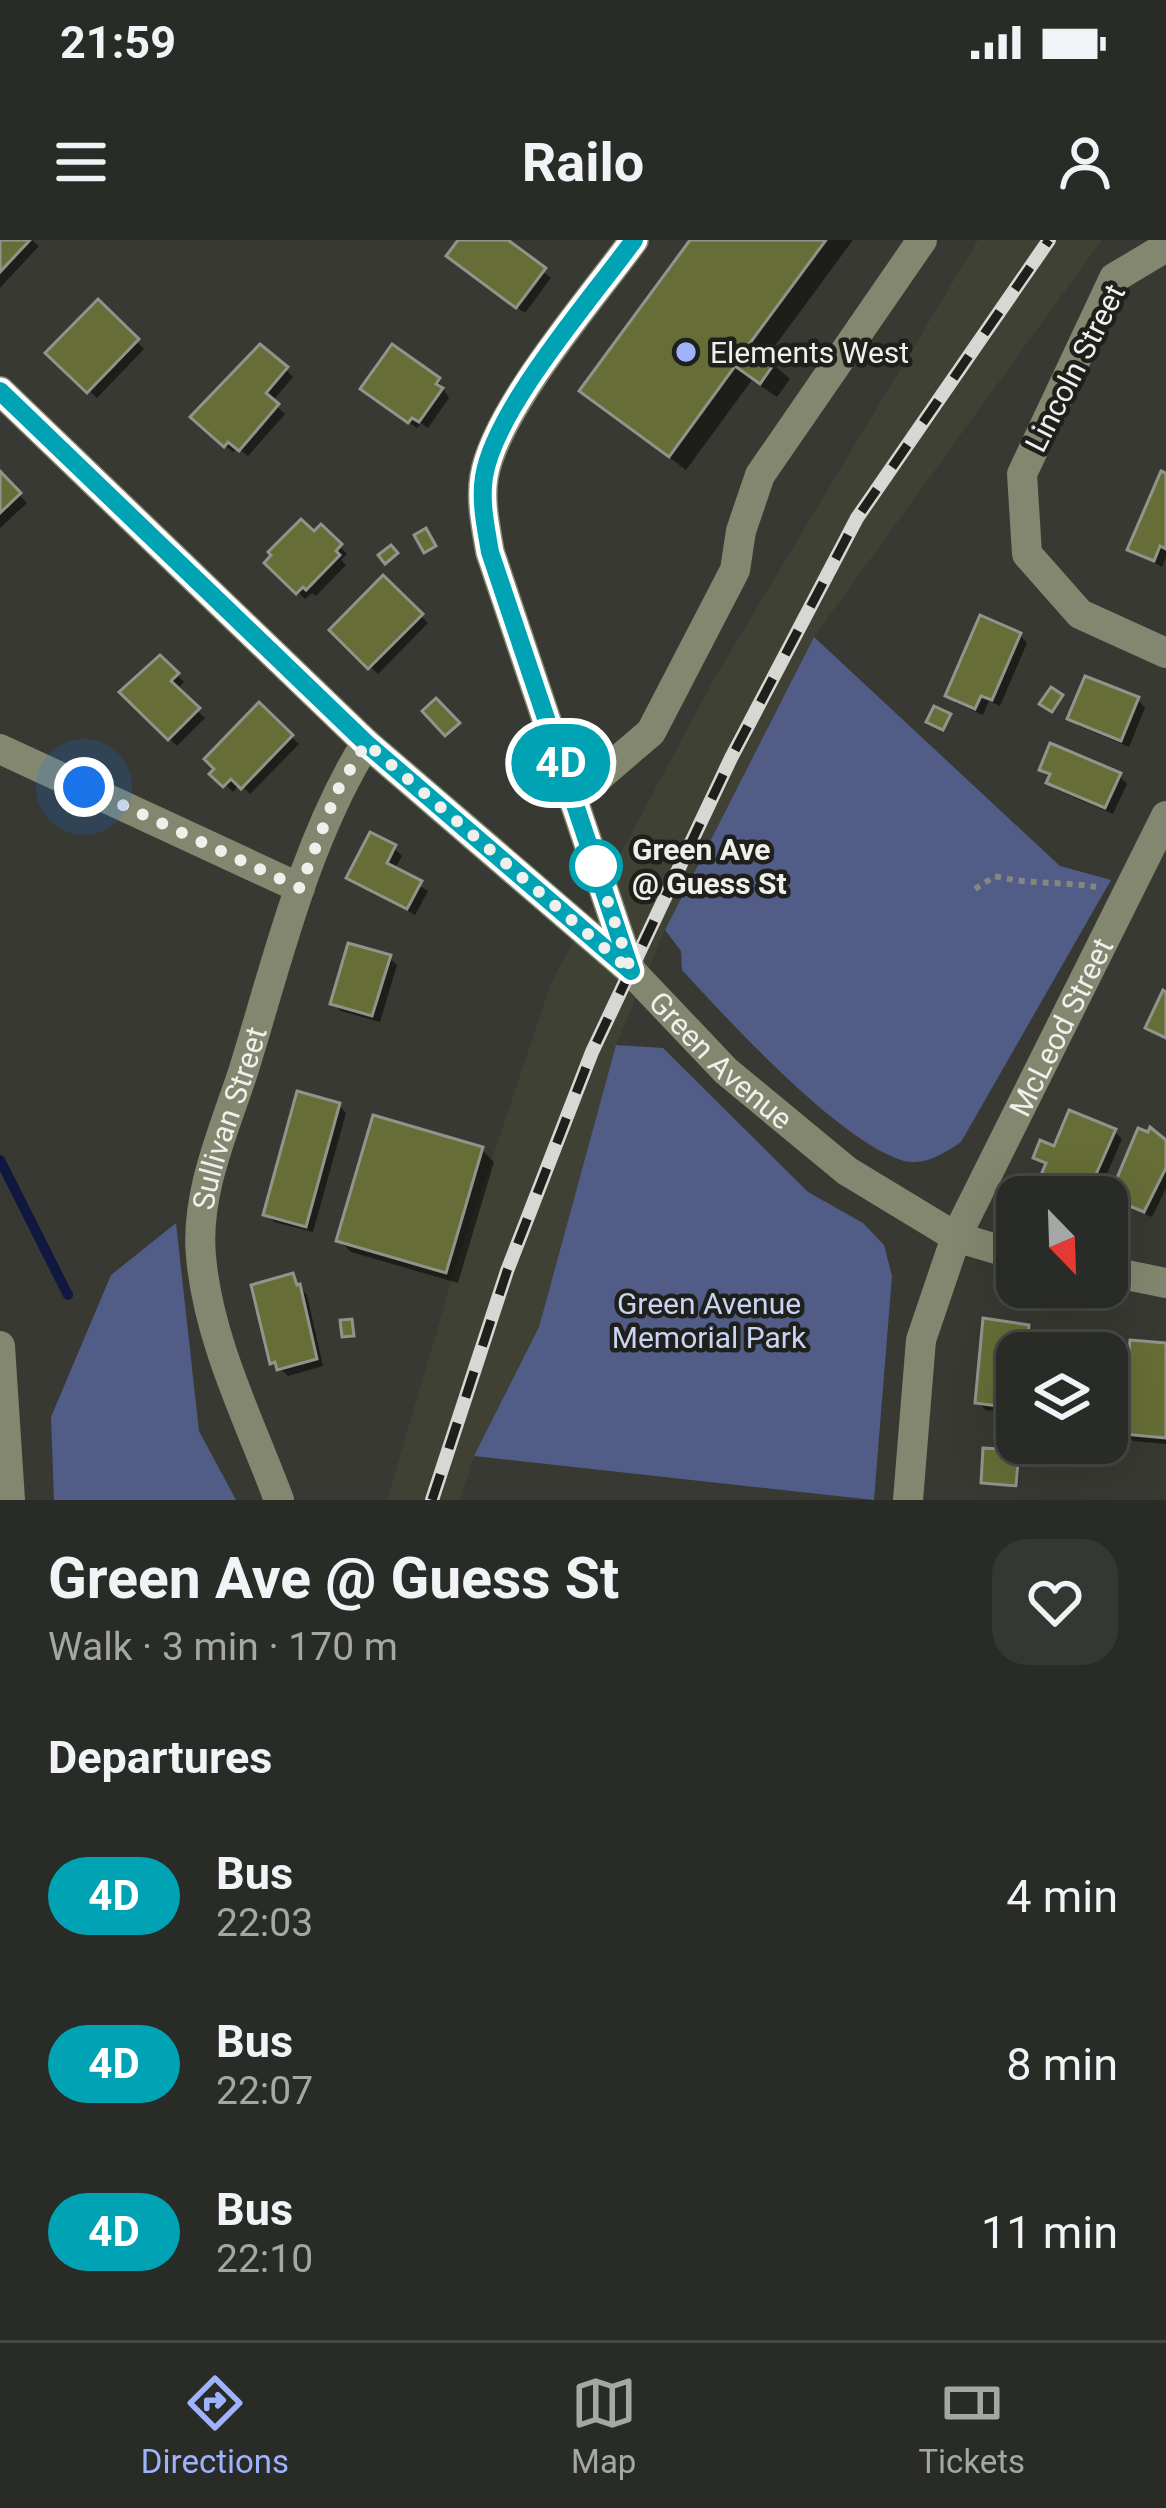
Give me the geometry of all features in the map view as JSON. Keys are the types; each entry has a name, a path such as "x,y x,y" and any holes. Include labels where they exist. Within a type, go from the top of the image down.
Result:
{"street":[{"name":"Green Avenue","path":"634,240 520,397 494,442 484,478 483,512 490,552 631,971 726,1071 847,1172 956,1237 996,1249"},
{"path":"573,799 651,732 735,570 741,532 760,475 922,240"},
{"name":"Lincoln Street","path":"1166,247 1114,278 1022,474 1027,554 1080,614 1166,653"},
{"path":"0,391 366,743 631,971"},
{"name":"Sullivan Street","path":"279,1500 208,1308 200,1251 205,1193 300,888 337,791 366,743"},
{"path":"0,749 300,888"},
{"name":"McLeod Street","path":"956,1237 1166,816"},
{"path":"908,1500 921,1340 956,1237"},
{"path":"1128,1275 1166,1282"},
{"path":"0,1346 10,1500"}],"path":[{"path":"975,889 995,876 1021,883 1057,882 1129,893"}],"shaded area":[{"path":"978,240 1102,240 814,637 665,930 616,1045 539,1327 474,1456 460,1500 387,1500 457,1262 551,983 713,681"}],"green space":[{"path":"814,637 1060,866 1111,880 961,1142 925,1161 901,1160 875,1148 816,1104 682,970 681,951 665,930"},
{"name":"Green Avenue Memorial Park","path":"616,1045 663,1048 808,1192 863,1223 884,1245 892,1276 874,1500 474,1456 539,1327"},
{"path":"176,1223 199,1431 236,1500 54,1500 51,1417 111,1275"}],"building":[{"path":"0,240 30,240 0,272"},
{"path":"458,240 508,240 546,268 516,308 446,256"},
{"name":"Elements West","path":"690,240 826,240 750,343 776,361 760,384 735,366 669,457 579,391"},
{"path":"98,299 139,339 87,393 45,353"},
{"path":"260,344 288,367 266,393 279,404 239,451 228,442 224,447 190,417"},
{"path":"392,344 440,378 436,384 443,388 419,422 412,418 408,423 360,389"},
{"path":"0,471 21,493 0,513"},
{"path":"1161,471 1166,473 1166,549 1160,546 1154,561 1127,550"},
{"path":"301,519 314,531 321,524 342,544 336,551 340,555 306,590 303,587 296,594 264,563 271,555 268,552"},
{"path":"426,528 436,546 424,553 414,535"},
{"path":"391,545 398,553 385,564 378,555"},
{"path":"383,575 423,614 368,669 329,630"},
{"path":"980,615 1021,633 992,700 981,696 975,709 945,696"},
{"path":"160,655 179,673 171,681 200,708 168,740 119,692"},
{"path":"1085,676 1139,697 1121,741 1067,719"},
{"path":"1051,687 1063,695 1052,712 1039,704"},
{"path":"436,698 460,723 445,736 422,711"},
{"path":"259,702 293,735 241,789 231,779 223,787 209,774 214,769 204,759"},
{"path":"934,706 951,714 943,730 926,722"},
{"path":"1050,743 1121,773 1105,808 1046,783 1050,774 1039,770"},
{"path":"370,832 396,845 387,863 422,881 407,909 346,878"},
{"path":"348,943 391,955 372,1016 330,1004"},
{"path":"1163,990 1166,992 1166,1038 1145,1028"},
{"path":"297,1091 340,1103 306,1227 263,1215"},
{"path":"1069,1110 1116,1129 1095,1176 1041,1176 1046,1163 1033,1158 1040,1140 1054,1146"},
{"path":"373,1115 483,1147 446,1273 336,1241"},
{"path":"1150,1127 1166,1140 1166,1168 1144,1212 1128,1206 1128,1176 1118,1176 1138,1128 1148,1132"},
{"path":"293,1273 300,1284 317,1359 277,1370 275,1362 270,1364 251,1285"},
{"path":"983,1318 1029,1325 1028,1332 996,1332 996,1406 975,1403"},
{"path":"352,1319 354,1336 342,1337 340,1320"},
{"path":"1130,1340 1166,1343 1166,1438 1128,1435"},
{"path":"983,1448 996,1449 996,1464 1018,1464 1016,1486 981,1483"}],"waterway":[{"path":"0,1160 68,1295"}],"railway":[{"path":"432,1500 507,1271 592,1052 731,758 857,518 1049,240"}],"bus line":[{"name":"4D","path":"0,391 366,743 631,971 490,552 483,512 484,478 494,442 520,397 634,240"}],"place":[{"name":"Elements West","path":"686,352"},
{"name":"Green Ave @ Guess St","path":"596,866"}],"route":[{"path":"84,787 300,888 337,791 366,743 631,971 594,860 596,866"}]}
